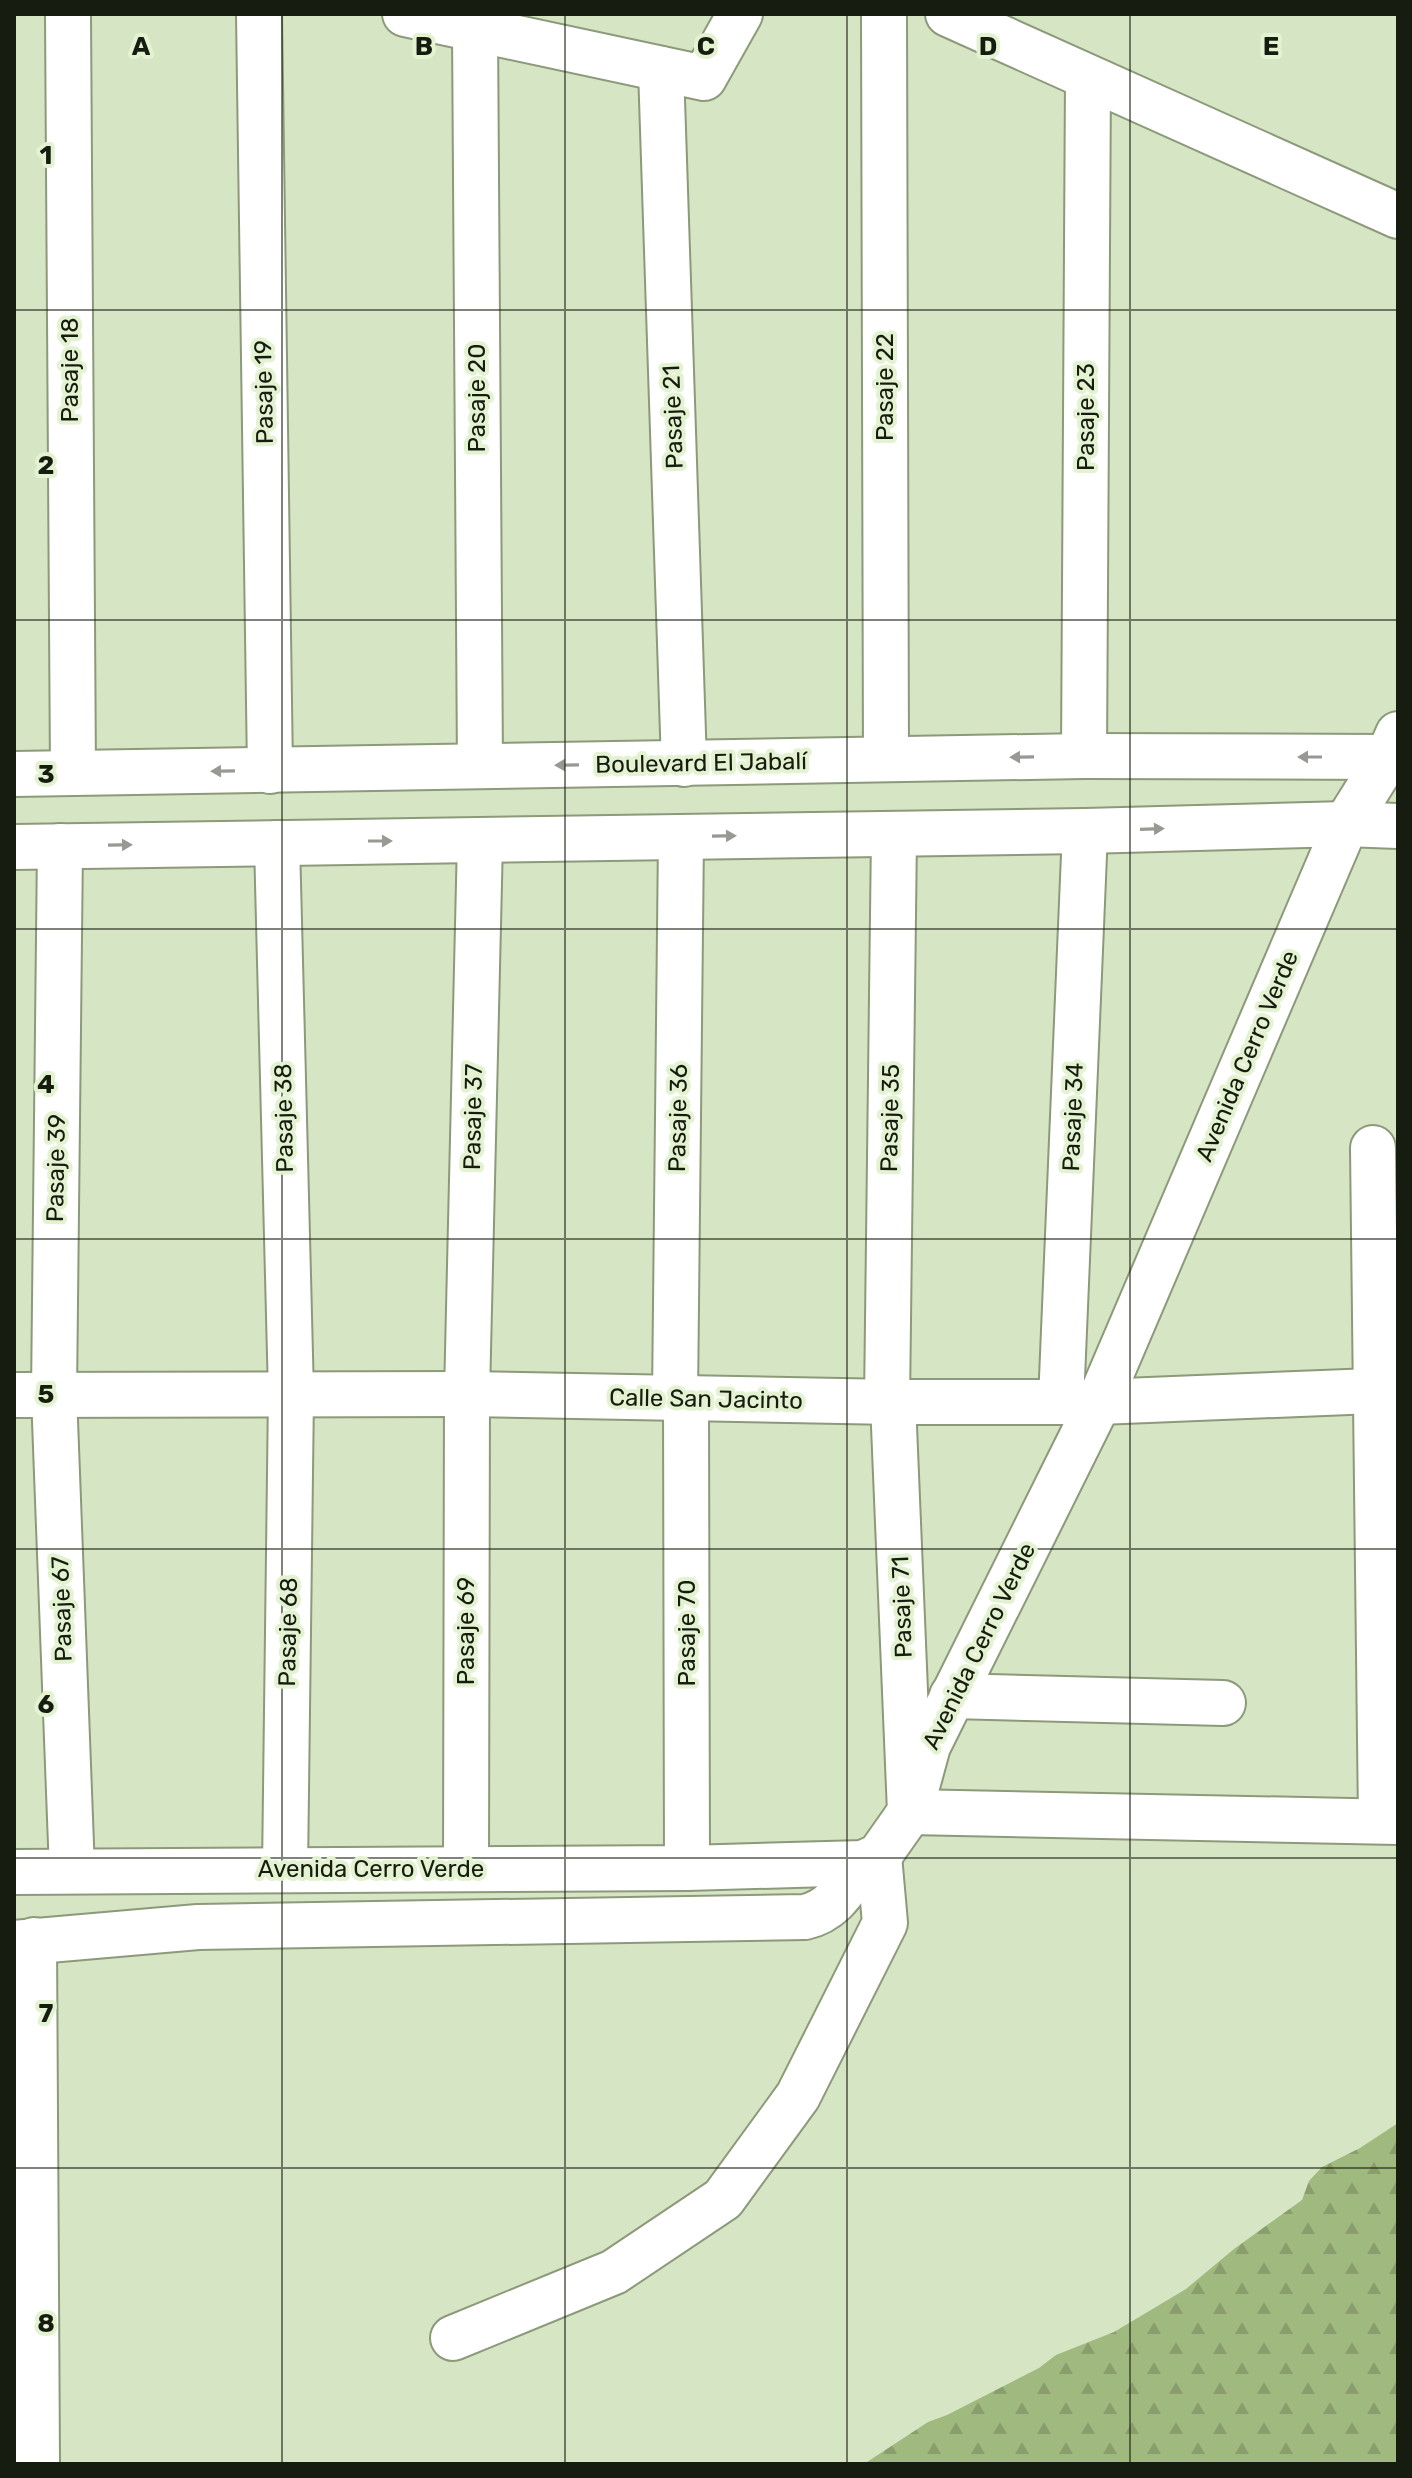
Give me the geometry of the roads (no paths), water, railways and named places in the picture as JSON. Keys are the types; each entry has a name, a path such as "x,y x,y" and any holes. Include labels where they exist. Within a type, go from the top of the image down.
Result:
{"street":[{"name":"Pasaje 18","path":"68,14 73,773"},
{"name":"Pasaje 19","path":"259,14 270,771"},
{"path":"405,14 704,78 740,14"},
{"name":"Pasaje 22","path":"884,14 886,759"},
{"path":"948,14 1398,216"},
{"name":"Pasaje 20","path":"475,29 480,766"},
{"name":"Pasaje 21","path":"661,69 684,764"},
{"name":"Pasaje 23","path":"1084,756 1088,78"},
{"name":"Boulevard El Jabalí","path":"14,774 1084,756 1393,746"},
{"name":"Avenida Cerro Verde","path":"14,1872 687,1868 871,1859 910,1812 928,1746 1080,1402 1346,824 1393,746"},
{"path":"14,847 1085,831 1346,824 1398,826"},
{"name":"Pasaje 34","path":"1080,1402 1085,831"},
{"name":"Pasaje 35","path":"890,1402 894,834"},
{"name":"Pasaje 36","path":"681,837 681,1398"},
{"name":"Pasaje 37","path":"467,1394 480,840"},
{"name":"Pasaje 38","path":"277,843 291,1394"},
{"name":"Pasaje 39","path":"34,1395 60,846"},
{"path":"910,1812 1390,1821 1387,1391 1373,1148"},
{"name":"Calle San Jacinto","path":"34,1395 467,1394 890,1402 1080,1402 1387,1391"},
{"name":"Pasaje 68","path":"285,1870 291,1394"},
{"name":"Pasaje 69","path":"466,1869 467,1394"},
{"name":"Pasaje 67","path":"34,1395 72,1871"},
{"name":"Pasaje 70","path":"681,1398 687,1868"},
{"name":"Pasaje 71","path":"890,1402 910,1812"},
{"path":"952,1696 1223,1703"},
{"path":"37,2464 24,1942 198,1927 805,1917 821,1913 834,1903 871,1859"},
{"path":"453,2338 614,2272 723,2199 798,2096 885,1923 871,1859"}]}
